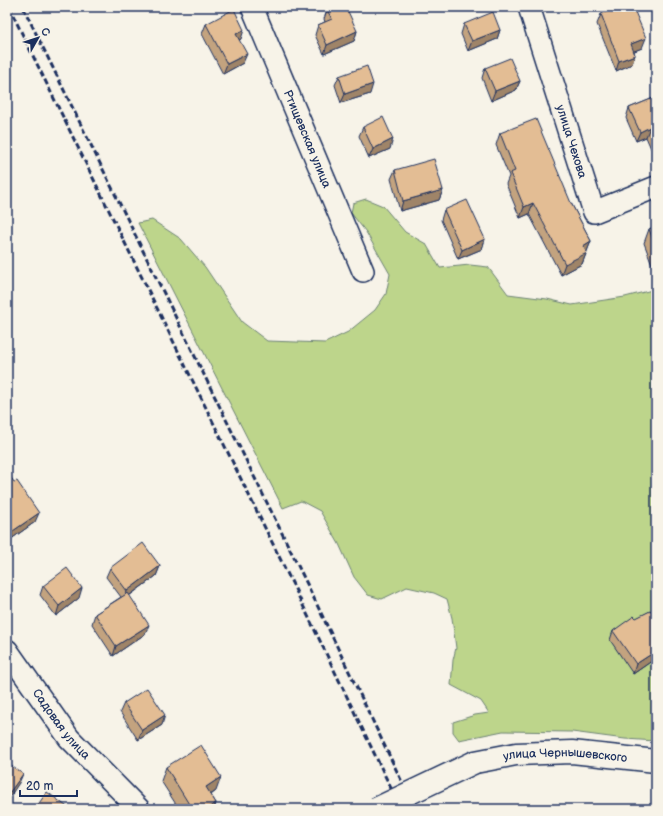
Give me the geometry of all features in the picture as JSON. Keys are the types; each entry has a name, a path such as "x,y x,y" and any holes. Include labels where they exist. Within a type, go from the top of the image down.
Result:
{"street":[{"name":"Ртищевская улица","path":"252,7 363,271"},
{"name":"улица Чехова","path":"529,7 594,212 656,187"},
{"name":"Садовая улица","path":"7,650 69,738 139,809"},
{"name":"улица Чернышевского","path":"376,809 475,762 516,754 572,752 656,761"}],"green space":[{"path":"366,199 383,206 405,232 426,244 440,268 470,265 488,267 508,294 547,299 572,305 625,297 656,289 656,741 625,739 572,732 503,731 459,740 453,732 453,722 475,715 489,713 481,701 451,685 453,660 456,648 452,618 447,599 434,593 407,587 382,599 368,595 354,577 339,544 320,511 301,501 283,508 138,223 152,220 181,239 205,267 242,322 267,341 325,343 348,332 375,310 386,294 390,274 366,232 351,213 353,203"}],"building":[{"path":"334,7 346,7 357,31 327,45 318,25 332,19 327,10"},
{"path":"619,7 633,7 646,38 631,44 635,55 619,61 601,14"},
{"path":"234,9 244,30 236,34 247,54 227,64 206,24"},
{"path":"493,12 500,30 472,41 464,24"},
{"path":"510,58 520,81 495,91 485,68"},
{"path":"367,66 373,84 345,94 339,76"},
{"path":"656,97 656,142 650,127 640,132 629,108"},
{"path":"383,117 393,139 373,149 363,127"},
{"path":"536,119 571,203 591,241 583,246 587,253 565,264 533,203 524,207 510,173 515,171 500,133"},
{"path":"434,159 443,190 403,201 395,170"},
{"path":"467,200 485,239 462,250 444,210"},
{"path":"656,226 656,248 649,229"},
{"path":"7,472 14,482 17,481 39,513 10,533 7,529"},
{"path":"143,543 160,566 127,591 110,568"},
{"path":"67,568 82,588 59,606 43,586"},
{"path":"128,593 149,625 116,646 95,614"},
{"path":"656,608 656,651 636,664 613,631 634,616 636,618"},
{"path":"147,688 165,715 142,730 124,703"},
{"path":"201,745 221,777 206,787 216,803 206,809 192,809 166,767"},
{"path":"7,763 23,774 7,796"},
{"path":"47,792 70,809 41,809 37,806"}],"railway":[{"path":"9,7 296,591 401,809"},
{"path":"23,7 308,586 415,809"}]}
